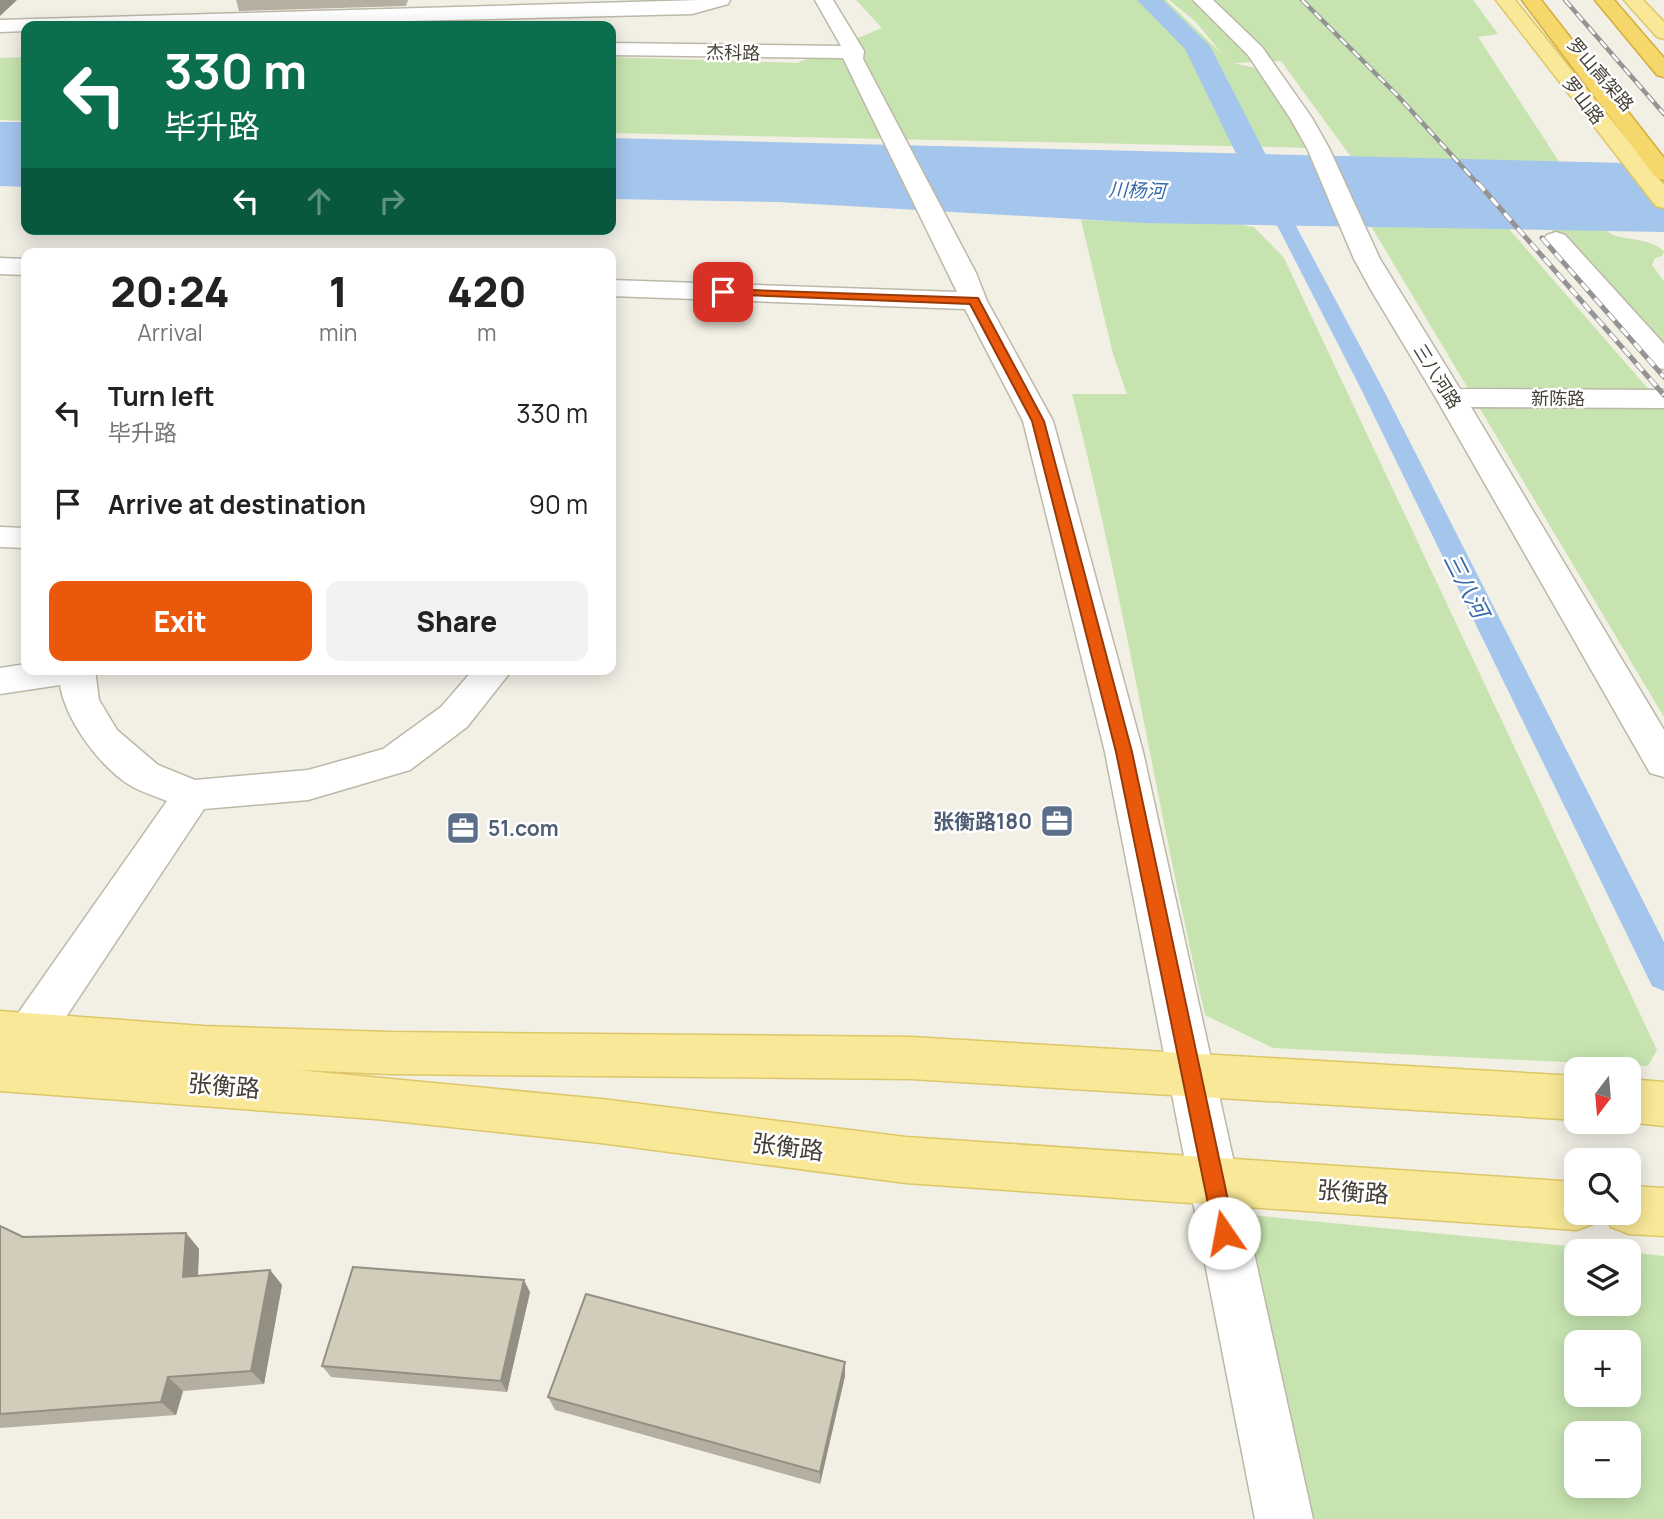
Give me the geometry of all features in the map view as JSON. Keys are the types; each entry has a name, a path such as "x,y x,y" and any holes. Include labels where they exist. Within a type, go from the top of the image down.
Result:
{"highway":[{"path":"1531,0 1664,173"},
{"name":"罗山高架路","path":"1538,0 1664,148"},
{"path":"1607,3 1664,57"},
{"path":"1607,3 1664,71"}],"main road":[{"name":"罗山路","path":"1505,0 1664,201"},
{"path":"1633,0 1664,33"},
{"name":"张衡路","path":"15,1032 203,1046 390,1053 838,1056 1191,1073 1564,1097"},
{"name":"张衡路","path":"0,1070 375,1097 601,1121 906,1160 1555,1205"},
{"path":"1642,1102 1664,1104"},
{"path":"1641,1211 1664,1212"}],"street":[{"path":"209,21 223,0"},
{"path":"209,21 420,8 626,5 692,8 721,0"},
{"path":"808,0 848,52"},
{"path":"824,0 848,52 886,120 1038,421 1124,752 1284,1519"},
{"name":"三八河路","path":"1202,0 1255,51 1318,148 1356,236 1384,290 1451,398 1664,763"},
{"path":"25,21 37,8"},
{"path":"0,26 21,25"},
{"name":"杰科路","path":"616,47 848,52"},
{"path":"1556,240 1664,361"},
{"path":"0,266 21,267"},
{"path":"616,288 969,287"},
{"name":"新陈路","path":"1451,398 1664,399"},
{"path":"0,537 21,538"},
{"path":"0,681 46,675"},
{"path":"78,675 81,701 104,740 145,775 192,795 308,785 396,760 454,717 490,675"},
{"path":"15,1032 192,795"}],"green space":[{"path":"856,0 1166,0 1223,55 1195,21 1169,0 1473,0 1498,34 1478,37 1560,163 1354,161 1281,61 1234,63 1270,72 1318,148 616,133 616,57 797,63 882,28"},
{"path":"21,57 21,121 0,120 0,58"},
{"path":"1081,220 1237,224 1254,227 1284,258 1657,1050 1648,1066 1642,1066 1642,1057 1564,1057 1564,1062 1273,1048 1205,1015 1125,626 1072,394 1127,394 1113,354"},
{"path":"1371,226 1509,229 1664,407 1664,717"},
{"path":"1551,229 1607,231 1618,237 1649,243 1664,251 1662,256 1655,258 1652,265 1664,281 1664,351"},
{"path":"1200,1210 1564,1246 1564,1316 1641,1316 1641,1253 1664,1256 1664,1519 1257,1519"}],"water":[{"path":"0,122 21,122 21,187 0,186"},
{"name":"川杨河","path":"616,138 1664,164 1664,232 1145,223 778,202 616,199"}],"building":[{"path":"0,1226 23,1237 186,1233 183,1277 270,1270 251,1371 168,1377 161,1402 0,1414"},
{"path":"353,1267 524,1280 501,1381 322,1366"},
{"path":"586,1294 845,1362 820,1472 548,1397"}],"waterway":[{"path":"1149,0 1197,46 1270,194"},
{"name":"三八河","path":"1270,194 1372,389 1664,976"}],"railway":[{"path":"1302,0 1397,95 1479,185"},
{"path":"1565,0 1664,114"},
{"path":"1478,183 1664,395"},
{"path":"1542,238 1664,377"}],"place":[{"name":"张衡路180","path":"1057,821"},
{"name":"51.com","path":"463,828"}],"route":[{"path":"723,292 974,301 1038,421 1124,752 1224,1233"}]}
